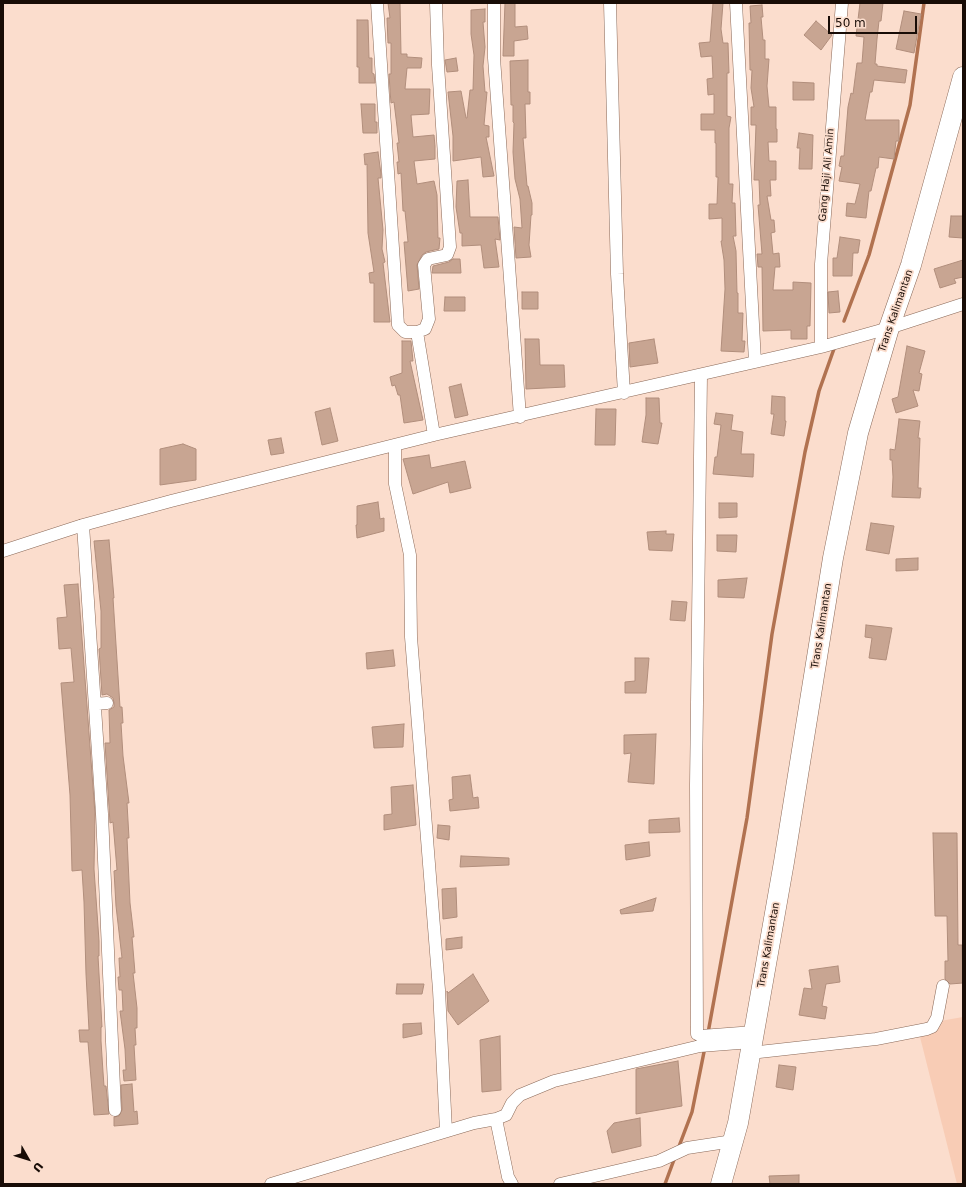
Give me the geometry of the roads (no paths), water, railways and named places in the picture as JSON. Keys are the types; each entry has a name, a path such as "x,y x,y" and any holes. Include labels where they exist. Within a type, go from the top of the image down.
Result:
{"highway":[{"name":"Trans Kalimantan","path":"721,1184 738,1123 846,491 858,432 911,265 963,77"}],"street":[{"path":"377,3 398,325 405,332 418,332 424,329 429,319 424,265 428,259 447,255 450,247 438,65 436,3"},
{"path":"494,3 494,58 520,417"},
{"path":"610,3 617,274 624,393"},
{"path":"736,3 755,362"},
{"name":"Gang Haji Ali Amin","path":"825,346 821,264 842,3"},
{"path":"3,552 83,525 434,435 520,417 825,346 890,328 963,304"},
{"path":"418,332 434,435"},
{"path":"701,375 696,785 697,1030 698,1035 707,1040"},
{"path":"395,446 395,484 410,555 410,637 439,990 446,1131"},
{"path":"83,525 102,830 115,1110"},
{"path":"94,704 107,703"},
{"path":"271,1184 483,1120 496,1119 506,1115 512,1103 520,1095 554,1081 707,1040 752,1042 876,1039 927,1029 932,1027 937,1018 943,986"},
{"path":"496,1119 508,1177 512,1184"},
{"path":"560,1184 659,1162 687,1148 733,1142"}],"waterway":[{"path":"844,321 869,255 910,105 924,3"},
{"path":"708,1033 747,818 772,634 805,452 819,391 835,346"},
{"path":"678,1149 692,1112 705,1047"},
{"path":"665,1184 675,1157"}]}
